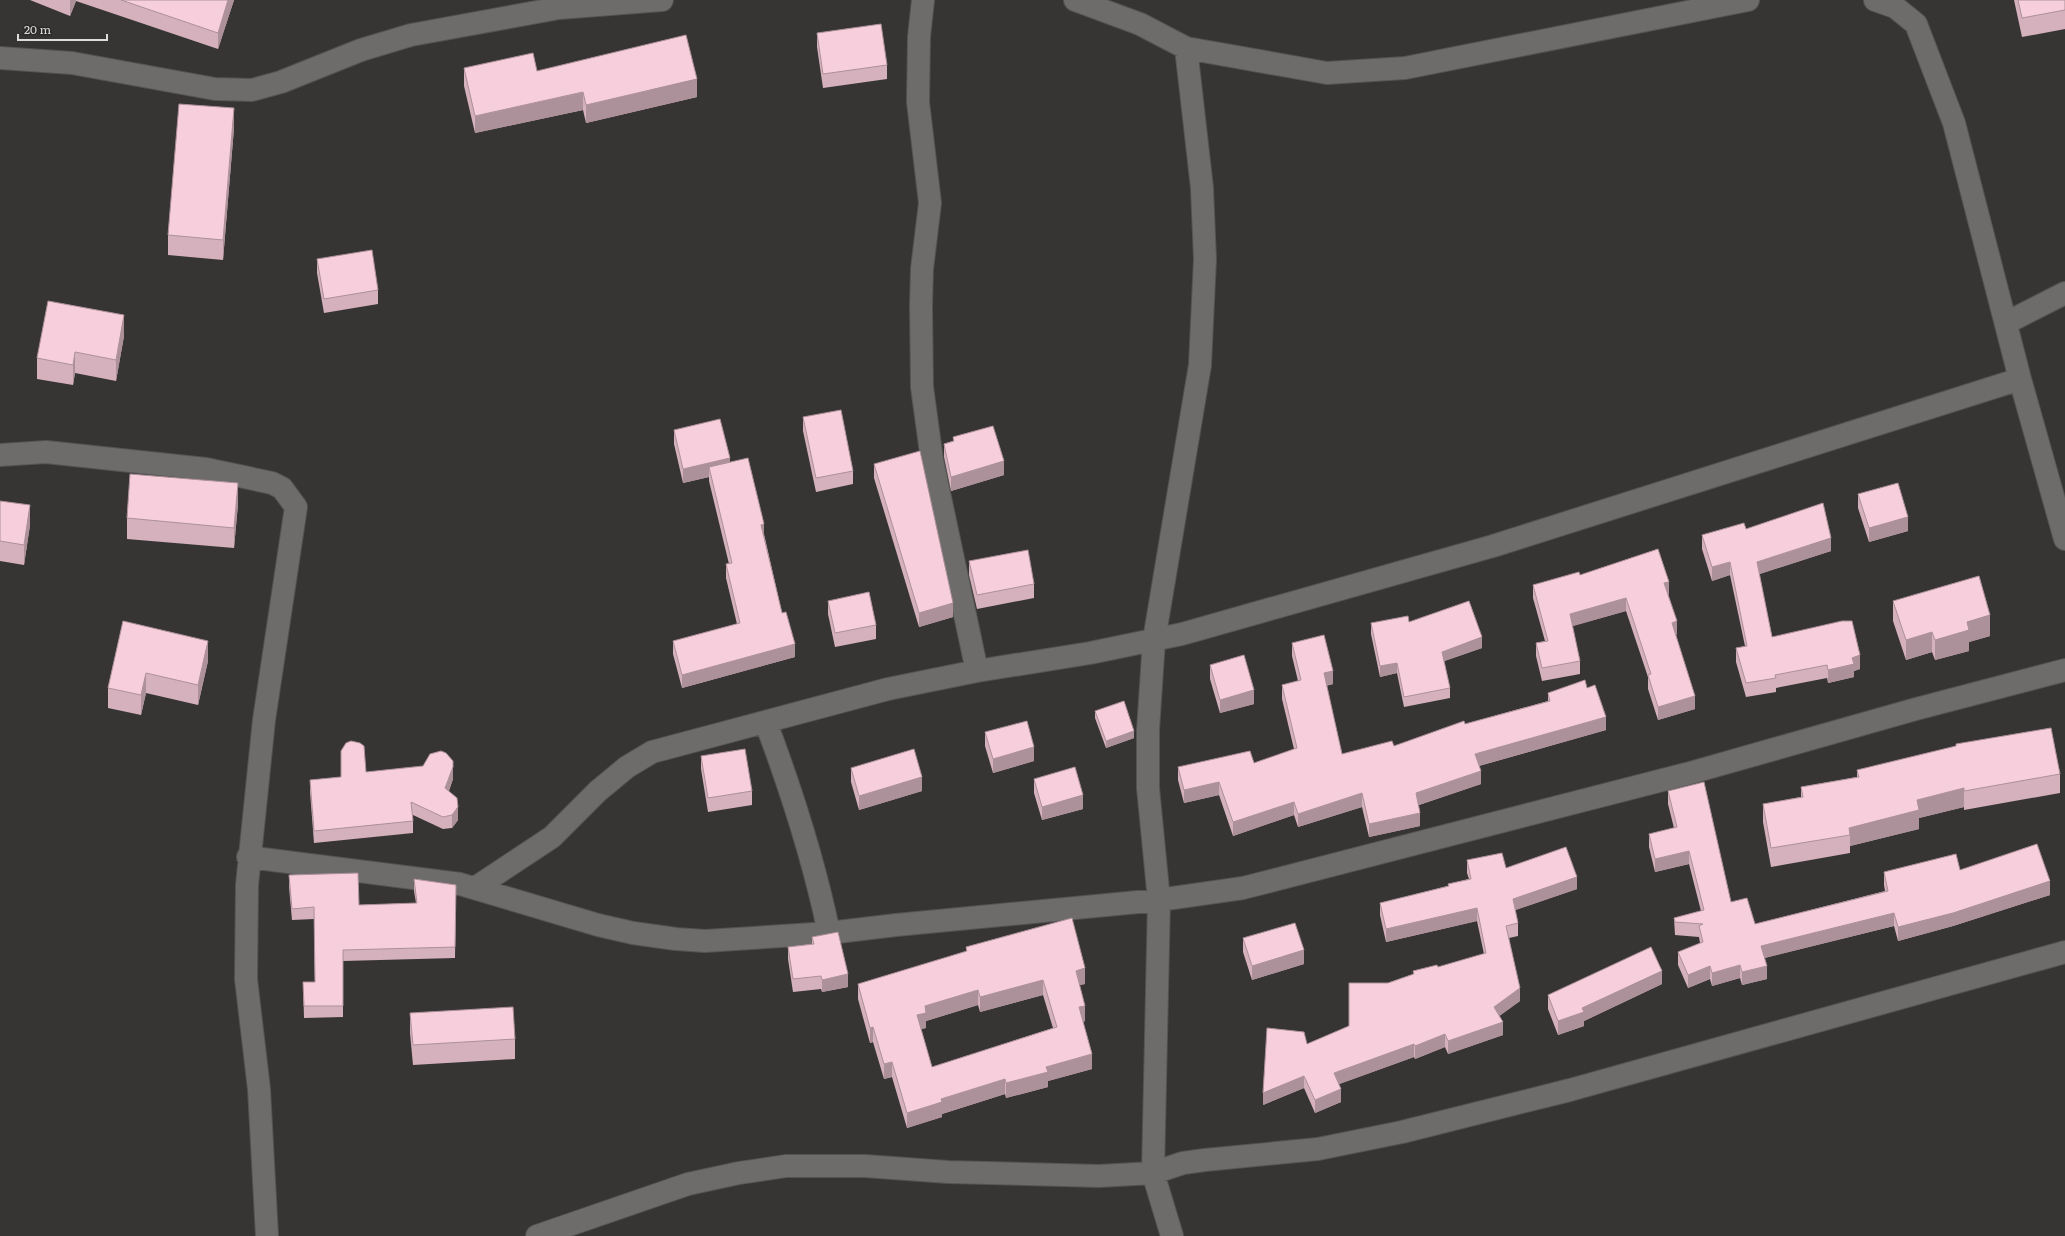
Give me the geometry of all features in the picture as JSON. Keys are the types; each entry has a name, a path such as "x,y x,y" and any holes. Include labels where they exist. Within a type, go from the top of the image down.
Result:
{"street":[{"path":"0,58 72,63 215,89 252,90 281,82 361,50 411,35 559,8 662,0"},
{"path":"923,0 919,37 918,102 930,203 922,269 922,387 932,460 977,671"},
{"path":"1075,0 1140,24 1186,48 1327,74 1405,68 1748,0"},
{"path":"1880,1 1895,7 1916,24 1952,116 2020,378 2065,539"},
{"path":"1172,1236 1153,1173 1159,900 1148,788 1148,730 1154,640 1200,365 1205,259 1202,188 1186,48"},
{"path":"2006,323 2065,293"},
{"path":"475,888 552,837 598,791 627,767 652,752 766,723 888,689 977,671 1090,653 1182,634 1493,546 2020,378"},
{"path":"0,455 46,452 206,469 272,483 282,488 294,502 296,507 264,720 248,857 246,979 259,1089 267,1236"},
{"path":"248,857 433,880 475,888 598,925 632,933 676,940 705,941 829,933 882,926 1159,900 1251,886 1690,773 1916,709 2065,670"},
{"path":"766,723 800,817 818,882 829,933"},
{"path":"537,1236 688,1184 738,1173 786,1166 865,1166 948,1172 1036,1175 1153,1173 1183,1163 1318,1149 1402,1132 1570,1090 2065,952"}],"building":[{"path":"121,0 228,0 218,33"},
{"path":"2018,0 2065,0 2065,10 2022,18"},
{"path":"881,24 887,65 823,74 817,33"},
{"path":"686,35 697,79 586,105 583,92 475,116 464,68 533,53 537,71"},
{"path":"179,104 234,108 223,240 168,235"},
{"path":"372,250 378,290 324,299 317,259"},
{"path":"48,301 124,315 116,360 75,352 73,365 37,358"},
{"path":"841,410 853,471 816,478 803,417"},
{"path":"720,419 730,458 683,469 674,430"},
{"path":"993,426 1004,461 951,477 944,444 954,441 953,437"},
{"path":"920,451 953,603 919,613 874,464"},
{"path":"748,458 764,524 761,525 782,613 786,612 795,644 682,675 673,641 740,623 726,564 732,563 709,467"},
{"path":"130,474 238,483 234,528 127,518"},
{"path":"1898,483 1908,517 1869,528 1858,494"},
{"path":"0,501 30,505 24,545 0,541"},
{"path":"1823,503 1831,538 1757,562 1772,637 1842,621 1852,621 1860,655 1852,658 1854,664 1828,670 1827,665 1775,675 1776,678 1746,683 1736,648 1747,646 1730,562 1712,567 1702,535 1744,523 1746,529"},
{"path":"1658,549 1669,582 1664,583 1677,621 1672,623 1695,696 1658,707 1648,675 1651,674 1626,598 1570,614 1580,661 1542,668 1536,643 1548,641 1533,585 1579,572 1580,575"},
{"path":"1028,550 1034,584 977,595 969,561"},
{"path":"1979,576 1990,615 1967,622 1969,630 1935,640 1932,632 1906,640 1893,601"},
{"path":"869,592 876,625 835,633 828,601"},
{"path":"1469,601 1482,637 1442,652 1450,688 1404,697 1397,663 1380,666 1371,623 1408,616 1409,622"},
{"path":"123,621 208,641 198,685 146,673 141,695 108,688"},
{"path":"1324,635 1333,671 1324,673 1342,754 1392,741 1394,746 1464,721 1465,724 1550,701 1548,693 1585,680 1587,688 1595,685 1606,717 1475,754 1481,771 1416,793 1420,813 1369,824 1362,793 1298,814 1294,802 1233,822 1219,782 1184,790 1178,767 1250,751 1254,763 1297,748 1282,685 1301,680 1292,643"},
{"path":"1244,655 1254,690 1220,700 1210,665"},
{"path":"1124,701 1134,731 1106,741 1095,711"},
{"path":"1027,721 1034,747 993,759 985,732"},
{"path":"2051,728 2060,774 1964,791 1964,788 1917,800 1919,810 1849,828 1850,835 1771,848 1763,804 1803,797 1801,787 1859,777 1857,770 1956,746 1956,744"},
{"path":"351,741 360,743 364,746 366,772 423,766 430,754 441,751 446,753 453,761 453,767 445,788 457,798 458,807 452,815 443,817 411,802 413,821 314,831 310,780 341,777 341,751 346,743"},
{"path":"745,749 752,791 708,798 701,756"},
{"path":"914,749 922,777 859,796 851,768"},
{"path":"1075,767 1083,795 1042,807 1034,779"},
{"path":"1704,782 1731,902 1747,898 1755,924 1888,891 1884,872 1956,854 1960,870 2037,844 2050,881 1953,913 1898,927 1894,913 1761,946 1767,966 1742,972 1740,965 1712,973 1710,966 1688,975 1678,952 1703,942 1699,926 1703,924 1675,922 1674,918 1704,910 1689,851 1655,859 1649,834 1677,827 1668,791"},
{"path":"1566,847 1577,877 1513,899 1518,923 1506,926 1520,988 1494,1007 1503,1022 1448,1041 1445,1034 1415,1046 1414,1044 1334,1073 1341,1089 1315,1100 1304,1076 1263,1093 1267,1028 1304,1032 1307,1044 1349,1026 1349,983 1388,983 1414,974 1413,971 1437,965 1438,967 1486,953 1477,908 1386,929 1380,903 1471,879 1467,860 1502,853 1506,868"},
{"path":"358,873 359,905 417,903 414,879 456,885 455,947 343,950 343,1006 304,1006 303,982 315,982 314,907 292,909 289,875"},
{"path":"1072,918 1085,968 1076,971 1085,1006 1079,1007 1092,1054 1046,1067 1048,1072 1006,1083 1005,1079 941,1099 942,1102 907,1113 892,1062 884,1064 873,1027 870,1028 858,984 967,951 966,947","holes":["1043,980 1057,1027 932,1067 917,1015 926,1013 925,1006 978,990 980,997"]},
{"path":"1295,923 1304,950 1252,966 1243,938"},
{"path":"838,932 848,974 822,980 821,976 793,979 788,947 814,944 812,937"},
{"path":"1651,947 1662,971 1582,1008 1584,1012 1558,1021 1548,995"},
{"path":"513,1007 515,1039 413,1045 410,1013"}]}
